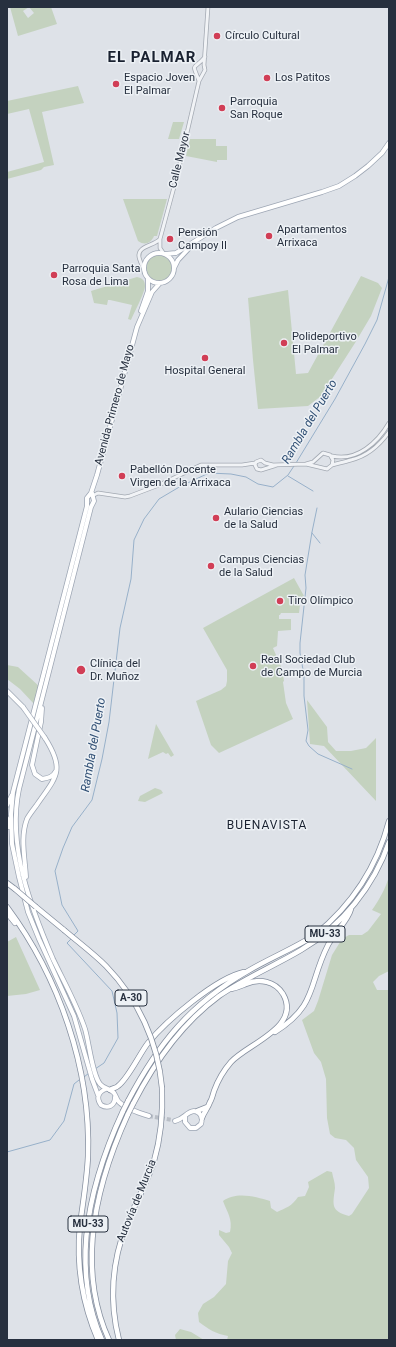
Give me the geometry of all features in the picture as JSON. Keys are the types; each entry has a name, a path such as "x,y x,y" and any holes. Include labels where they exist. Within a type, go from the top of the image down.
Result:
{"highway":[{"name":"MU-33","path":"102,1340 95,1322 87,1290 85,1265 86,1234 91,1204 100,1168 113,1133 128,1101 156,1052 185,1019 206,1000 247,971 295,947 315,935 346,906 370,871 380,850 389,821"},
{"name":"MU-33","path":"109,1340 99,1313 93,1288 91,1262 92,1238 97,1204 106,1170 116,1142 133,1104 159,1059 174,1040 212,1001 247,978 309,945 330,929 352,908 364,892 375,873 389,842"},
{"name":"Autovía de Murcia","path":"7,883 64,930 105,966 120,982 144,1020 154,1046 162,1088 162,1122 156,1154 149,1176 124,1232 115,1265 113,1303 119,1340"},
{"path":"7,907 36,953 49,978 68,1027 77,1057 86,1103 88,1136 88,1158 80,1226 79,1266 84,1300 98,1340"},
{"path":"251,1046 288,1024 304,1007 312,991 326,950 335,934 350,914 352,908"},
{"path":"7,913 28,942 58,1001"},
{"path":"108,1090 120,1084 148,1043 180,1012 216,986 238,973 247,971"},
{"path":"202,1118 223,1072 238,1056 272,1033 281,1023 287,1008 284,997 279,989 275,985 266,981 251,982 238,988 230,989"},
{"path":"197,1111 208,1106"}],"main road":[{"path":"165,254 172,260 174,268 173,275 170,280 165,283 153,282 148,278 144,265 150,256 157,253 176,253 222,224 238,217 340,186 368,166 389,143"},
{"path":"174,268 180,258 198,239"},
{"name":"Avenida Primero de Mayo","path":"43,695 132,342 148,289 148,278"},
{"name":"Avenida Primero de Mayo","path":"140,317 152,292 160,283"},
{"path":"12,844 11,814 13,792 87,502 90,504 93,496"},
{"path":"63,600 69,595 66,589"},
{"path":"7,691 23,707 45,738 52,749 57,767 55,776 50,785 28,818 23,833 27,887"},
{"path":"43,695 41,722 32,766 35,774 42,779 49,778 54,774 57,767"},
{"path":"43,695 16,803 16,837 27,887 36,917 85,1028 93,1064 100,1084 113,1092 122,1104 149,1116"},
{"path":"7,805 13,792"},
{"path":"7,818 28,912 74,1016 98,1099 101,1105 107,1107 122,1104"},
{"path":"98,1095 102,1091 108,1090"},
{"path":"112,1105 115,1102 115,1096"},
{"path":"197,1111 202,1118 201,1124 196,1128 190,1128 186,1124 174,1120 182,1118 189,1112 197,1111"},
{"path":"185,1116 184,1120 186,1124"}],"street":[{"path":"205,57 194,67 194,71 197,74 203,73 205,70 204,65 205,57 208,7"},
{"path":"200,63 204,65"},
{"name":"Calle Mayor","path":"165,254 160,248 160,239 199,81 203,73"},
{"name":"Calle Mayor","path":"197,74 199,81"},
{"path":"145,272 139,256 141,250 156,244 160,239"},
{"path":"305,464 317,459 323,453 332,456 347,457 368,448 379,437 389,423"},
{"path":"93,496 128,497 201,466 255,465 260,460 263,460 265,463 278,465 305,464 327,469 332,465 356,459 370,452 381,443 389,432"},
{"path":"332,456 334,462 332,465"},
{"path":"317,459 320,467"},
{"path":"265,463 265,468"},
{"path":"255,465 260,470 278,465"}],"green space":[{"path":"10,7 29,7 51,7 57,24 18,36","holes":["29,7 34,13 28,18 23,11"]},
{"path":"78,86 84,103 42,112 54,165 7,179 7,172 44,162 29,109 7,114 7,101"},
{"path":"173,122 184,122 179,139 168,139"},
{"path":"190,139 216,139 216,146 227,146 227,160 217,160 217,162 186,156"},
{"path":"123,199 167,199 157,236 154,236 149,242 143,243 138,241"},
{"path":"159,255 168,259 172,268 168,277 159,281 150,277 146,268 150,259"},
{"path":"361,276 378,283 382,288 371,316 321,396 308,406 258,409 248,298 288,290 296,374 308,373"},
{"path":"137,277 143,280 145,289 131,320 128,319 132,305 110,300 108,300 107,305 94,303 91,291"},
{"name":"Real Sociedad Club de Campo de Murcia","path":"294,578 304,596 295,600 296,603 300,605 299,613 281,613 279,615 279,619 291,619 291,630 278,631 277,646 273,648 282,669 286,703 293,719 219,753 211,745 196,701 221,690 226,686 227,670 203,628"},
{"path":"7,665 18,667 40,687 35,705 20,689 7,679"},
{"path":"307,700 327,727 328,742 336,751 351,751 366,748 376,738 376,801 324,746 310,744"},
{"path":"156,724 174,755 171,757 168,753 166,754 163,752 148,759"},
{"path":"155,788 161,790 163,793 145,802 138,801 140,796"},
{"path":"389,876 389,971 379,976 373,982 377,990 389,990 389,1340 227,1340 228,1336 212,1331 199,1322 198,1313 203,1304 214,1297 226,1284 228,1261 232,1253 219,1235 219,1230 226,1233 230,1232 231,1223 223,1201 234,1196 253,1197 270,1201 271,1208 277,1212 291,1205 298,1197 305,1196 309,1187 308,1182 327,1171 332,1172 334,1182 334,1206 339,1212 349,1216 352,1214 369,1188 368,1177 356,1160 354,1148 346,1140 335,1138 330,1134 327,1118 326,1079 321,1062 314,1053 302,1020 314,1011 332,955 342,939 349,935 362,935 368,931 381,914 372,910 382,894"},
{"path":"16,937 40,990 26,994 7,996 7,942"},
{"path":"180,1329 191,1332 204,1340 176,1340 175,1335"}],"waterway":[{"name":"Rambla del Puerto","path":"296,463 335,399 365,344 377,320 389,277"},
{"name":"Rambla del Puerto","path":"74,935 78,931 62,905 55,871 72,827 92,800 102,759 109,722 120,628 131,579 134,540 144,519 159,499 181,486 209,473 231,474 246,477 258,484 273,487 288,475 294,466"},
{"path":"288,476 313,491"},
{"path":"317,508 305,575 306,588 300,643 308,730 306,741 318,754 352,769"},
{"path":"312,533 320,543"},
{"path":"389,628 389,633"},
{"name":"Rambla del Puerto","path":"71,939 67,943 112,991 117,1013 118,1038 104,1063 95,1069"},
{"name":"Rambla del Puerto","path":"84,1077 89,1073"},
{"name":"Rambla del Puerto","path":"7,1152 50,1140 64,1121 74,1084 79,1080"}],"tunnel":[{"path":"149,1116 172,1120"}],"place":[{"name":"Círculo Cultural","path":"217,36"},
{"name":"Los Patitos","path":"267,78"},
{"name":"Espacio Joven El Palmar","path":"116,84"},
{"name":"Parroquia San Roque","path":"222,108"},
{"name":"Apartamentos Arrixaca","path":"269,236"},
{"name":"Pensión Campoy II","path":"170,239"},
{"name":"Parroquia Santa Rosa de Lima","path":"54,275"},
{"name":"Polideportivo El Palmar","path":"284,343"},
{"name":"Hospital General","path":"205,358"},
{"name":"Pabellón Docente Virgen de la Arrixaca","path":"122,476"},
{"name":"Aulario Ciencias de la Salud","path":"216,518"},
{"name":"Campus Ciencias de la Salud","path":"211,566"},
{"name":"Tiro Olímpico","path":"280,601"},
{"name":"Real Sociedad Club de Campo de Murcia","path":"253,666"},
{"name":"Clínica del Dr. Muñoz","path":"81,670"}],"district":[{"name":"EL PALMAR","path":"152,58"},
{"name":"BUENAVISTA","path":"267,826"}]}
